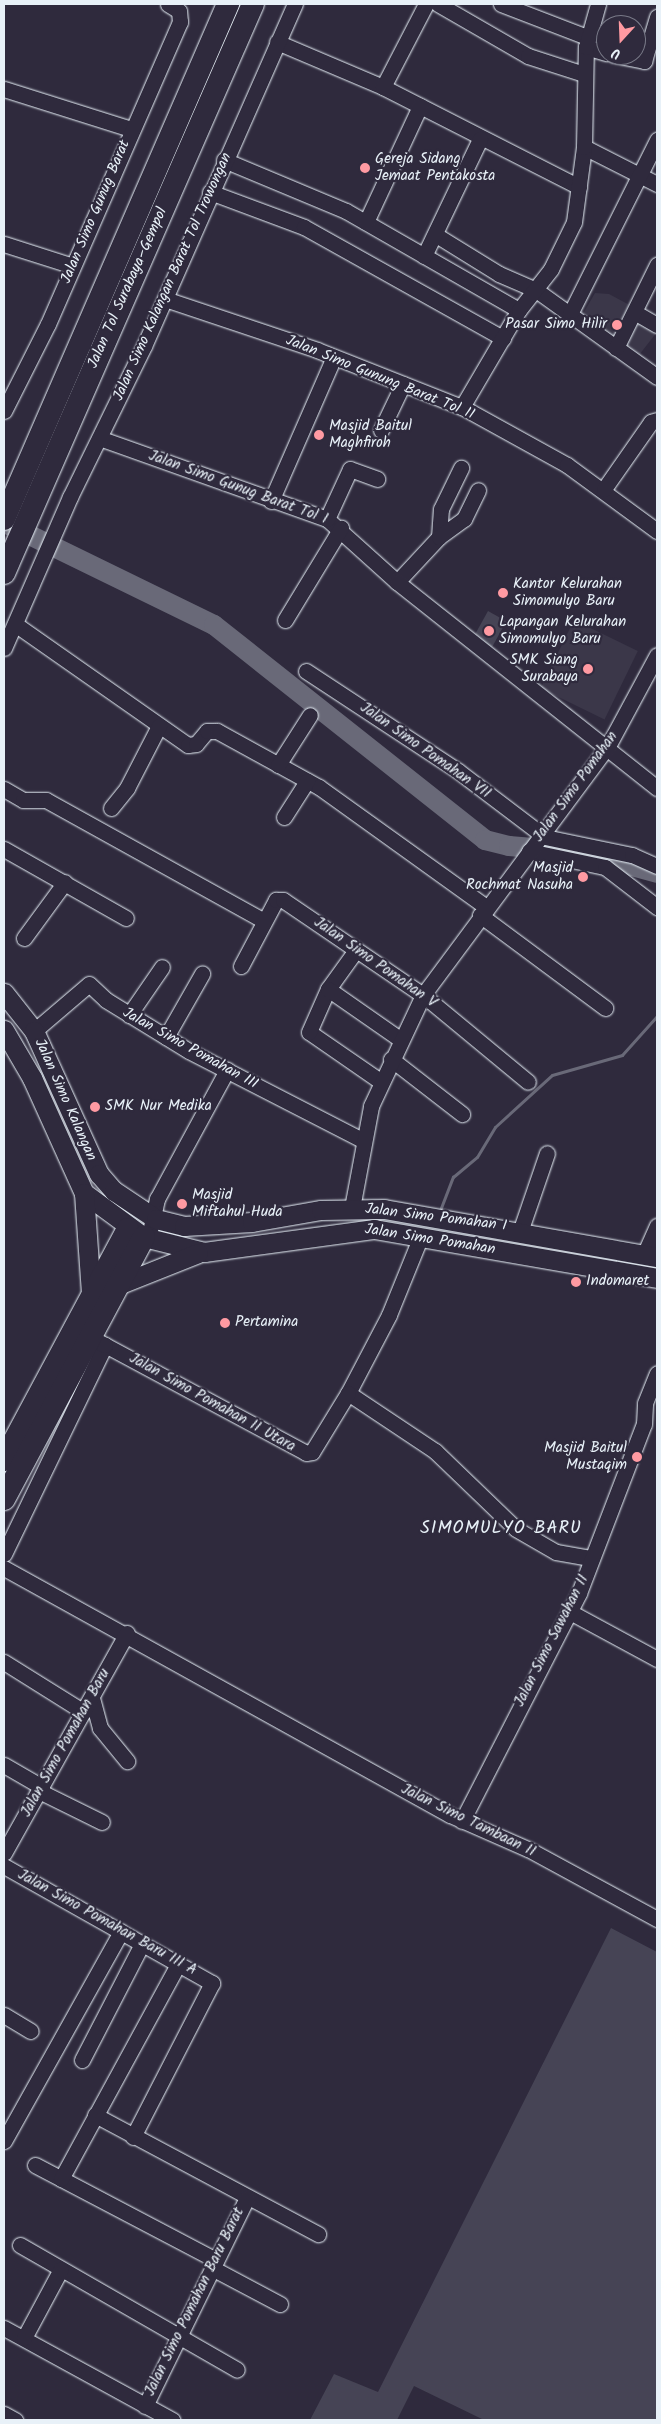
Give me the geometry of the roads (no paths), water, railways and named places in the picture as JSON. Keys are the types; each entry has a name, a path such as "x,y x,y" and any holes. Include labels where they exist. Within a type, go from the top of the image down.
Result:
{"highway":[{"name":"Jalan Tol Surabaya–Gempol","path":"4,573 13,523 228,4"},
{"name":"Jalan Tol Surabaya–Gempol","path":"13,523 253,4"},
{"path":"4,1499 118,1284 145,1219"},
{"path":"4,1460 90,1337 91,1293 145,1219"}],"main road":[{"name":"Jalan Simo Kalangan","path":"4,993 34,1031 99,1174 145,1219"},
{"name":"Jalan Simo Kalangan","path":"4,1030 32,1078 84,1193 145,1219"},
{"path":"84,1193 91,1293"},
{"name":"Jalan Simo Pomahan I","path":"145,1219 184,1226 353,1203 521,1229 650,1256"},
{"name":"Jalan Simo Pomahan","path":"145,1219 204,1252 355,1229 421,1236 657,1278"},
{"path":"118,1284 204,1252"}],"street":[{"name":"Jalan Simo Kalangan Barat Tol Trowongan","path":"4,648 52,544 84,467 102,439 224,160 295,4"},
{"path":"383,87 426,4"},
{"path":"438,4 528,56 584,74"},
{"path":"502,4 596,48"},
{"path":"462,407 519,310 536,290 574,222 584,147 586,42 598,4"},
{"name":"Jalan Simo Gunug Barat","path":"6,402 73,266 131,129 180,22 173,8"},
{"path":"646,54 657,17"},
{"path":"277,42 383,87 480,139 579,187"},
{"path":"4,89 131,129"},
{"path":"366,222 420,106"},
{"path":"424,256 436,235 480,139"},
{"path":"570,314 657,140"},
{"path":"584,147 657,184"},
{"path":"224,160 366,222 519,310"},
{"path":"210,192 304,227 503,338"},
{"path":"436,235 499,274 536,290 657,377"},
{"path":"4,244 73,266"},
{"path":"616,348 636,313 657,265"},
{"name":"Jalan Simo Gunung Barat Tol II","path":"165,298 334,357 462,407 604,489 657,531"},
{"path":"636,313 657,325"},
{"path":"271,501 334,357"},
{"path":"381,430 403,384"},
{"path":"604,489 651,422 657,420"},
{"name":"Jalan Simo Gunug Barat Tol I","path":"102,439 271,501 327,519 341,528 397,582 608,746 657,788"},
{"path":"439,537 441,509 461,468"},
{"path":"327,519 350,469 377,479"},
{"path":"397,582 439,537 464,519 478,490"},
{"path":"285,620 341,528"},
{"path":"15,624 159,726 191,746 207,731 217,731 307,781 483,911 605,1008"},
{"name":"Jalan Simo Pomahan","path":"353,1203 362,1140 380,1081 423,994 483,911 608,746 657,655"},
{"name":"Jalan Simo Pomahan VII","path":"306,671 458,771 536,842"},
{"path":"278,765 310,715"},
{"path":"111,808 127,788 159,726"},
{"path":"284,817 307,781"},
{"path":"4,789 23,800 46,800 264,922"},
{"path":"536,842 632,855 657,866"},
{"path":"536,842 605,867 657,907"},
{"path":"4,849 66,882 126,918"},
{"path":"24,938 66,882"},
{"name":"Jalan Simo Pomahan V","path":"241,966 264,922 280,899 423,994 528,1082"},
{"path":"356,950 328,989 309,1032 380,1081"},
{"path":"129,1015 162,967"},
{"path":"166,1036 202,974"},
{"name":"Jalan Simo Pomahan III","path":"34,1031 87,983 129,1015 227,1070 362,1140"},
{"path":"328,989 401,1040"},
{"path":"391,1059 462,1114"},
{"path":"145,1219 227,1070"},
{"path":"521,1229 547,1153"},
{"path":"650,1256 657,1226"},
{"name":"Jalan Simo Pomahan II Utara","path":"90,1337 306,1453 312,1452 348,1394 389,1315 421,1236"},
{"path":"4,1554 90,1337"},
{"name":"Jalan Simo Sawahan II","path":"462,1821 570,1612 644,1424 645,1403 657,1373"},
{"path":"348,1394 435,1450 516,1529 556,1552 591,1558"},
{"path":"4,1568 127,1633"},
{"path":"570,1612 657,1659"},
{"name":"Jalan Simo Pomahan Baru","path":"6,1845 41,1789 127,1633"},
{"name":"Jalan Simo Tambaan II","path":"127,1633 462,1821 528,1849 657,1919"},
{"path":"4,1662 84,1712"},
{"path":"92,1698 100,1728 127,1761"},
{"path":"4,1765 41,1789 102,1822"},
{"name":"Jalan Simo Pomahan Baru III A","path":"4,1866 210,1981 212,1986 132,2137"},
{"path":"4,2141 121,1932"},
{"path":"82,2060 142,1944"},
{"path":"61,2180 178,1964"},
{"path":"4,2015 31,2032"},
{"path":"95,2115 246,2198 318,2234"},
{"path":"35,2165 214,2264 280,2304"},
{"name":"Jalan Simo Pomahan Baru Barat","path":"144,2406 246,2198"},
{"path":"20,2246 237,2370"},
{"path":"24,2338 56,2266"},
{"name":"Jalan Simo Pomahan Baru Barat","path":"4,2328 172,2420"},
{"path":"4,2414 15,2420"}],"waterway":[{"path":"9,525 214,625 485,840 509,846 581,852 657,873"},
{"path":"439,1213 453,1177 477,1157 495,1127 552,1075 622,1055 657,1016"}],"place":[{"name":"Gereja Sidang Jemaat Pentakosta","path":"365,168"},
{"name":"Pasar Simo Hilir","path":"617,325"},
{"name":"Masjid Baitul Maghfiroh","path":"319,435"},
{"name":"Kantor Kelurahan Simomulyo Baru","path":"503,593"},
{"name":"Lapangan Kelurahan Simomulyo Baru","path":"489,631"},
{"name":"SMK Siang Surabaya","path":"588,669"},
{"name":"Masjid Rochmat Nasuha","path":"583,877"},
{"name":"SMK Nur Medika","path":"95,1107"},
{"name":"Masjid Miftahul Huda","path":"182,1204"},
{"name":"Indomaret","path":"576,1282"},
{"name":"Pertamina","path":"225,1323"},
{"name":"Masjid Baitul Mustaqim","path":"637,1457"}],"district":[{"name":"SIMOMULYO BARU","path":"501,1529"}]}
